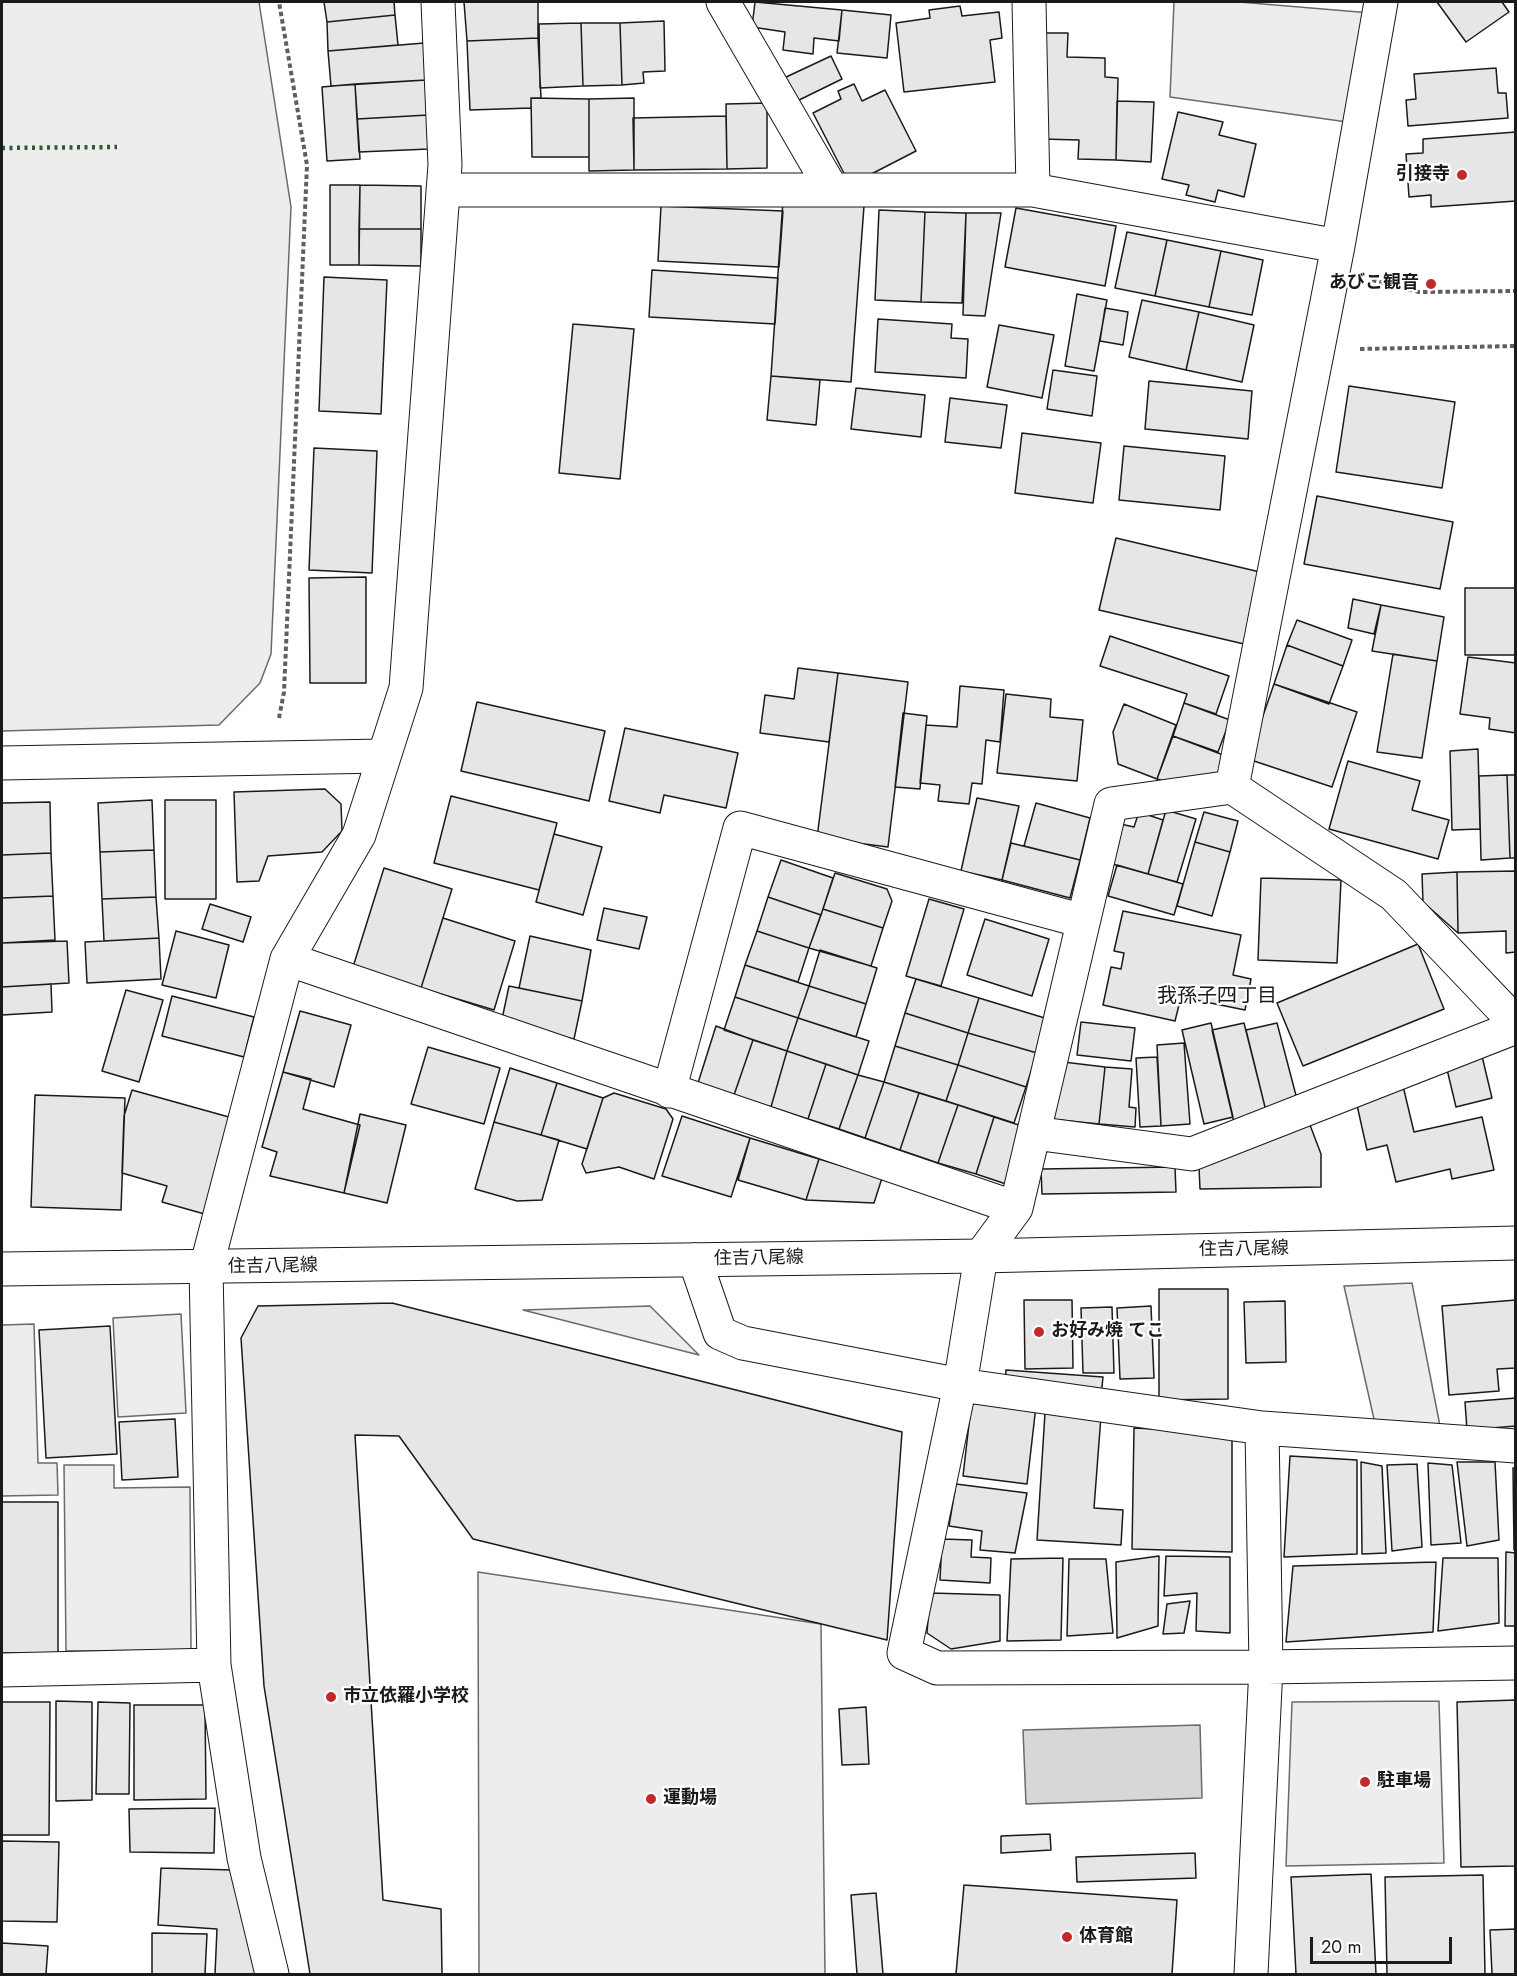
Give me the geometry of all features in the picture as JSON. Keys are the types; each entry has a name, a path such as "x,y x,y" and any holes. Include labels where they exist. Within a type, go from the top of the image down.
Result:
{"street":[{"path":"272,1974 244,1858 214,1665 206,1268 286,959 360,835 406,688 445,165 438,2"},
{"path":"723,2 832,190"},
{"path":"1029,2 1032,190"},
{"path":"1232,787 1336,258 1382,2"},
{"path":"443,190 1032,190 1336,258"},
{"path":"2,763 383,756"},
{"path":"1034,1133 1192,1154 1515,1025 1394,895 1232,787 1111,804 1016,1208 981,1256 960,1385 904,1653 937,1668 1266,1667 1515,1663"},
{"path":"669,1091 740,828 1083,921"},
{"path":"286,959 1016,1208"},
{"name":"住吉八尾線","path":"2,1269 981,1256 1515,1244"},
{"path":"695,1260 720,1333 743,1343 960,1385 1262,1428 1515,1446"},
{"path":"1251,1974 1266,1667 1262,1428"},
{"path":"2,1670 214,1665"}],"path":[{"path":"272,758 284,693 307,165 279,2"},
{"path":"1336,258 1419,292 1515,291"},
{"path":"1317,350 1515,346"}],"shaded area":[{"path":"2,2 259,2 291,207 271,654 260,683 219,725 2,731"},
{"path":"1174,2 1239,2 1371,13 1347,122 1170,97"},
{"path":"1412,1283 1440,1426 1376,1428 1344,1286"},
{"path":"650,1306 699,1355 523,1310"},
{"path":"181,1314 186,1413 118,1417 113,1318"},
{"path":"34,1324 38,1463 57,1463 58,1495 2,1496 2,1325"},
{"path":"64,1465 114,1465 114,1488 190,1487 191,1650 66,1651"},
{"name":"運動場","path":"478,1572 821,1624 825,1974 479,1974"},
{"name":"駐車場","path":"1439,1701 1444,1863 1286,1866 1292,1702"},
{"path":"1200,1725 1202,1798 1026,1804 1023,1730"}],"building":[{"path":"324,2 394,2 395,15 327,22"},
{"path":"464,2 538,2 538,38 467,41"},
{"path":"755,2 842,10 839,41 814,38 813,54 783,50 785,32 752,27"},
{"path":"1437,2 1502,2 1509,12 1466,42"},
{"path":"960,6 962,16 999,12 1002,38 990,40 995,82 904,92 896,23 930,18 929,10"},
{"path":"842,10 891,15 887,58 837,53"},
{"path":"395,15 398,45 328,51 327,22"},
{"path":"664,21 665,71 643,72 644,83 622,85 620,23"},
{"path":"581,23 583,86 540,88 539,24"},
{"path":"581,23 620,23 622,85 583,86"},
{"path":"1045,33 1068,33 1067,57 1105,58 1105,77 1118,78 1116,160 1078,159 1079,140 1042,139"},
{"path":"538,38 541,98 531,98 531,108 470,110 467,41"},
{"path":"424,43 426,80 331,86 328,51"},
{"path":"831,56 842,79 795,102 784,78"},
{"path":"1496,68 1498,93 1506,93 1508,118 1408,126 1406,100 1416,99 1414,74"},
{"path":"426,80 428,115 357,119 355,84"},
{"path":"355,84 360,159 327,161 322,87"},
{"path":"854,84 862,101 885,90 916,151 850,185 813,113 841,99 838,91"},
{"path":"531,98 589,99 589,157 532,157"},
{"path":"634,98 634,170 589,171 589,99"},
{"path":"1117,101 1154,102 1151,162 1116,160"},
{"path":"767,103 767,168 727,169 726,104"},
{"path":"1178,112 1223,122 1219,135 1256,144 1244,197 1218,190 1215,202 1186,195 1189,185 1162,179"},
{"path":"428,115 429,149 359,152 357,119"},
{"path":"726,116 727,169 634,170 633,118"},
{"name":"引接寺","path":"1516,132 1516,201 1431,207 1431,195 1409,197 1406,154 1423,153 1423,139"},
{"path":"330,185 360,185 359,265 330,265"},
{"path":"360,185 421,186 421,229 359,229"},
{"path":"783,200 864,206 851,382 771,376"},
{"path":"661,206 783,211 779,267 658,261"},
{"path":"1016,208 1116,226 1105,286 1005,267"},
{"path":"879,210 925,212 921,302 875,300"},
{"path":"925,212 966,213 962,303 921,302"},
{"path":"966,213 1001,213 985,316 963,315"},
{"path":"359,229 421,229 421,266 359,265"},
{"path":"1127,232 1167,240 1155,296 1115,288"},
{"path":"1167,240 1221,251 1209,307 1155,296"},
{"path":"1221,251 1263,260 1252,315 1209,307"},
{"path":"652,270 778,278 775,324 649,317"},
{"path":"324,277 387,280 381,414 319,411"},
{"path":"1077,294 1107,300 1094,371 1065,366"},
{"path":"1142,300 1199,312 1186,370 1129,357"},
{"path":"1105,308 1128,312 1123,345 1100,341"},
{"path":"1199,312 1254,325 1242,382 1186,370"},
{"path":"878,319 952,324 951,338 968,339 966,378 875,372"},
{"path":"573,324 634,329 620,479 559,473"},
{"path":"999,325 1054,335 1042,398 987,387"},
{"path":"1053,370 1097,376 1092,416 1047,409"},
{"path":"771,376 820,380 816,425 767,420"},
{"path":"1149,381 1252,391 1248,439 1145,429"},
{"path":"1349,386 1455,402 1442,488 1336,472"},
{"path":"856,388 925,395 921,437 851,429"},
{"path":"950,398 1007,405 1001,448 945,442"},
{"path":"1022,433 1101,443 1093,503 1015,493"},
{"path":"1124,446 1225,456 1220,510 1119,500"},
{"path":"314,448 377,451 372,573 309,570"},
{"path":"1317,496 1453,522 1440,589 1304,564"},
{"path":"1116,538 1260,572 1244,644 1099,610"},
{"path":"366,577 366,683 310,683 309,578"},
{"path":"1465,588 1515,588 1516,655 1465,655"},
{"path":"1353,599 1381,605 1374,634 1348,628"},
{"path":"1381,605 1444,617 1437,661 1372,651"},
{"path":"1297,620 1352,640 1343,666 1287,645"},
{"path":"1110,636 1229,676 1216,714 1184,703 1187,694 1100,666"},
{"path":"1287,645 1343,666 1329,704 1274,684"},
{"path":"1393,654 1437,661 1422,758 1377,752"},
{"path":"1468,657 1516,663 1516,733 1489,729 1490,718 1460,714"},
{"path":"798,668 838,673 829,742 760,733 765,695 794,699"},
{"path":"838,673 908,682 888,847 817,838"},
{"path":"1274,684 1357,712 1332,787 1248,759"},
{"path":"960,686 1004,690 1000,742 986,740 982,784 972,783 969,804 938,801 940,785 920,783 926,725 957,727"},
{"path":"1006,694 1051,699 1050,717 1083,720 1077,781 997,773"},
{"path":"477,702 605,731 589,801 461,771"},
{"path":"1184,703 1230,720 1218,752 1173,736"},
{"path":"1124,704 1176,725 1157,779 1118,764 1113,732"},
{"path":"903,713 927,716 920,789 895,787"},
{"path":"625,728 738,753 726,808 664,795 660,813 609,801"},
{"path":"1173,736 1226,756 1217,779 1177,785 1157,779"},
{"path":"1478,749 1480,829 1452,830 1450,751"},
{"path":"1348,761 1420,781 1412,810 1449,820 1438,859 1329,829"},
{"path":"1507,775 1510,858 1481,860 1479,776"},
{"path":"1507,775 1516,775 1516,858 1510,858"},
{"path":"325,789 341,804 342,831 322,852 268,856 259,881 237,882 234,792"},
{"path":"451,796 557,823 539,890 434,863"},
{"path":"977,798 1019,806 1002,880 961,871"},
{"path":"152,800 154,850 100,852 98,803"},
{"path":"165,800 216,800 216,899 165,899"},
{"path":"50,802 51,853 2,855 2,803"},
{"path":"1036,803 1090,818 1080,860 1024,846"},
{"path":"1166,810 1196,819 1177,882 1148,874"},
{"path":"1139,812 1163,820 1148,874 1105,862 1116,823 1134,827"},
{"path":"1204,812 1238,821 1230,852 1195,842"},
{"path":"554,834 602,847 583,915 536,902"},
{"path":"1195,842 1230,852 1212,916 1177,906"},
{"path":"1011,843 1080,860 1070,898 1002,880"},
{"path":"154,850 156,897 102,899 100,852"},
{"path":"51,853 53,896 2,898 2,855"},
{"path":"781,860 833,878 821,915 768,897"},
{"path":"1117,865 1183,884 1174,915 1108,896"},
{"path":"384,868 452,889 421,988 353,967"},
{"path":"1516,871 1516,952 1506,953 1506,931 1458,933 1457,872"},
{"path":"1457,872 1458,933 1423,902 1422,874"},
{"path":"835,873 887,889 892,901 883,928 823,909"},
{"path":"1261,878 1341,880 1337,963 1258,960"},
{"path":"53,896 55,940 2,943 2,898"},
{"path":"156,897 159,938 104,941 102,899"},
{"path":"768,897 821,915 809,948 757,931"},
{"path":"929,899 964,909 941,986 906,976"},
{"path":"210,904 251,917 243,942 202,929"},
{"path":"604,908 647,917 639,949 597,940"},
{"path":"823,909 883,928 871,966 809,948"},
{"path":"1123,911 1241,935 1233,975 1251,979 1245,1010 1181,997 1175,1021 1103,1005 1111,967 1121,969 1124,953 1114,951"},
{"path":"443,918 515,941 494,1010 421,988"},
{"path":"985,919 1049,939 1032,996 967,975"},
{"path":"176,931 229,945 216,998 162,985"},
{"path":"757,931 809,948 798,982 745,965"},
{"path":"530,936 591,950 582,1001 519,988"},
{"path":"159,938 161,979 87,983 85,942"},
{"path":"67,941 69,983 2,987 2,943"},
{"path":"1418,944 1444,1009 1303,1066 1277,1003"},
{"path":"820,950 877,968 866,1004 809,986"},
{"path":"745,965 809,986 798,1018 735,997"},
{"path":"916,979 979,998 968,1033 905,1013"},
{"path":"51,984 52,1012 2,1015 2,987"},
{"path":"509,986 582,1001 574,1039 501,1024"},
{"path":"809,986 866,1004 856,1037 798,1018"},
{"path":"126,990 163,1000 139,1082 102,1071"},
{"path":"172,996 254,1017 244,1057 162,1036"},
{"path":"735,997 798,1018 787,1051 724,1030"},
{"path":"979,998 1048,1019 1037,1053 968,1033"},
{"path":"300,1011 351,1025 334,1087 283,1072"},
{"path":"905,1013 968,1033 958,1065 895,1046"},
{"path":"798,1018 869,1041 858,1075 787,1051"},
{"path":"1081,1022 1135,1028 1131,1061 1077,1055"},
{"path":"1211,1023 1233,1117 1204,1124 1182,1030"},
{"path":"1244,1023 1266,1111 1235,1127 1212,1030"},
{"path":"1277,1023 1298,1103 1266,1111 1246,1030"},
{"path":"716,1026 753,1040 734,1095 698,1083"},
{"path":"968,1033 1037,1053 1026,1087 958,1065"},
{"path":"753,1040 787,1051 771,1107 734,1095"},
{"path":"1184,1043 1190,1124 1161,1126 1157,1045"},
{"path":"895,1046 958,1065 946,1101 884,1082"},
{"path":"428,1047 500,1068 484,1124 411,1104"},
{"path":"787,1051 826,1064 808,1119 771,1107"},
{"path":"1481,1052 1492,1098 1456,1107 1445,1061"},
{"path":"1157,1057 1161,1126 1140,1127 1136,1058"},
{"path":"1055,1061 1105,1067 1099,1124 1050,1119"},
{"path":"826,1064 858,1075 839,1129 808,1119"},
{"path":"958,1065 1026,1087 1014,1123 946,1101"},
{"path":"1105,1067 1132,1069 1129,1107 1136,1108 1135,1127 1099,1124"},
{"path":"510,1068 557,1083 541,1135 494,1122"},
{"path":"283,1072 311,1079 303,1109 360,1125 344,1193 270,1176 277,1152 262,1147"},
{"path":"858,1075 884,1082 865,1138 839,1129"},
{"path":"884,1082 919,1093 900,1150 865,1138"},
{"path":"557,1083 603,1098 587,1149 541,1135"},
{"path":"1403,1086 1414,1132 1482,1117 1494,1170 1452,1179 1450,1169 1396,1182 1387,1145 1367,1150 1355,1096"},
{"path":"132,1090 236,1119 208,1215 162,1202 167,1186 122,1173 124,1116"},
{"path":"614,1093 666,1109 673,1119 654,1179 619,1167 586,1173 582,1164 603,1098"},
{"path":"919,1093 958,1105 938,1163 900,1150"},
{"path":"35,1095 125,1098 121,1210 31,1207"},
{"path":"958,1105 994,1117 976,1174 938,1163"},
{"path":"360,1114 406,1125 387,1203 344,1193"},
{"path":"682,1116 750,1138 731,1197 662,1176"},
{"path":"994,1117 1025,1127 1006,1184 976,1174"},
{"path":"494,1122 559,1140 542,1200 517,1201 475,1189"},
{"path":"1310,1125 1321,1154 1321,1187 1200,1189 1199,1167"},
{"path":"750,1138 819,1159 806,1200 738,1180"},
{"path":"819,1159 882,1178 874,1203 806,1200"},
{"path":"1175,1167 1176,1192 1042,1194 1041,1169"},
{"path":"1159,1289 1228,1289 1228,1399 1159,1400"},
{"path":"1024,1300 1072,1300 1073,1368 1025,1369"},
{"path":"1516,1300 1516,1368 1497,1369 1499,1391 1449,1395 1442,1306"},
{"path":"1285,1301 1286,1362 1246,1363 1244,1302"},
{"name":"市立依羅小学校","path":"392,1303 902,1432 887,1640 473,1539 399,1436 355,1435 383,1900 441,1909 442,1974 310,1974 264,1686 241,1338 258,1306"},
{"path":"1151,1306 1154,1378 1120,1379 1117,1308"},
{"path":"1112,1307 1114,1373 1083,1373 1081,1308"},
{"path":"110,1326 117,1454 46,1458 39,1330"},
{"path":"1006,1370 1103,1377 1101,1396 1005,1389"},
{"path":"972,1398 1036,1406 1027,1484 963,1476"},
{"path":"1516,1398 1516,1426 1467,1430 1465,1402"},
{"path":"1045,1413 1101,1416 1094,1508 1123,1510 1121,1545 1037,1540"},
{"path":"175,1419 178,1477 122,1480 119,1422"},
{"path":"1134,1428 1232,1433 1232,1552 1132,1549"},
{"path":"1290,1456 1357,1460 1357,1554 1284,1557"},
{"path":"1361,1462 1382,1466 1386,1553 1362,1554"},
{"path":"1457,1462 1495,1462 1499,1540 1467,1546"},
{"path":"1428,1463 1452,1465 1461,1543 1431,1545"},
{"path":"1417,1464 1422,1547 1392,1551 1387,1465"},
{"path":"1513,1468 1516,1468 1516,1550 1514,1550"},
{"path":"956,1484 1027,1493 1015,1553 980,1550 982,1531 949,1526"},
{"path":"2,1502 58,1502 58,1653 2,1653"},
{"path":"942,1539 972,1540 971,1557 991,1558 990,1583 940,1580"},
{"path":"1506,1552 1516,1553 1516,1626 1505,1626"},
{"path":"1159,1556 1158,1626 1117,1638 1116,1562"},
{"path":"1166,1556 1230,1557 1230,1633 1196,1631 1197,1593 1164,1596"},
{"path":"1063,1558 1061,1640 1007,1641 1011,1559"},
{"path":"1443,1558 1498,1558 1499,1623 1438,1631"},
{"path":"1069,1559 1106,1559 1113,1633 1067,1636"},
{"path":"1436,1562 1433,1632 1286,1642 1293,1566"},
{"path":"930,1593 1000,1595 1000,1641 951,1649 927,1633"},
{"path":"1190,1601 1184,1633 1163,1634 1167,1604"},
{"path":"1516,1700 1516,1866 1461,1867 1457,1702"},
{"path":"56,1701 92,1702 92,1800 56,1801"},
{"path":"2,1702 50,1702 49,1835 2,1835"},
{"path":"98,1702 130,1703 129,1794 96,1794"},
{"path":"134,1705 205,1705 206,1799 134,1800"},
{"path":"866,1707 869,1764 842,1765 839,1709"},
{"path":"215,1808 214,1853 130,1852 129,1809"},
{"path":"1050,1834 1051,1850 1001,1853 1001,1836"},
{"path":"2,1841 59,1842 57,1922 2,1921"},
{"path":"1195,1853 1196,1878 1077,1882 1076,1857"},
{"path":"161,1868 233,1870 257,1974 215,1974 217,1929 158,1925"},
{"path":"1371,1874 1376,1974 1296,1974 1291,1877"},
{"path":"1483,1875 1485,1974 1387,1974 1385,1877"},
{"name":"体育館","path":"964,1885 1177,1900 1172,1974 956,1974"},
{"path":"876,1893 883,1974 857,1974 851,1895"},
{"path":"1516,1929 1516,1974 1492,1974 1490,1930"},
{"path":"152,1933 207,1934 205,1974 152,1974"},
{"path":"2,1943 48,1946 46,1974 2,1974"}],"hedge":[{"path":"2,148 117,147"}],"place":[{"name":"引接寺","path":"1462,175"},
{"name":"あびこ観音","path":"1431,284"},
{"name":"お好み焼 てこ","path":"1039,1332"},
{"name":"市立依羅小学校","path":"331,1697"},
{"name":"駐車場","path":"1365,1782"},
{"name":"運動場","path":"651,1799"},
{"name":"体育館","path":"1067,1937"}],"district":[{"name":"我孫子四丁目","path":"1217,997"}]}
